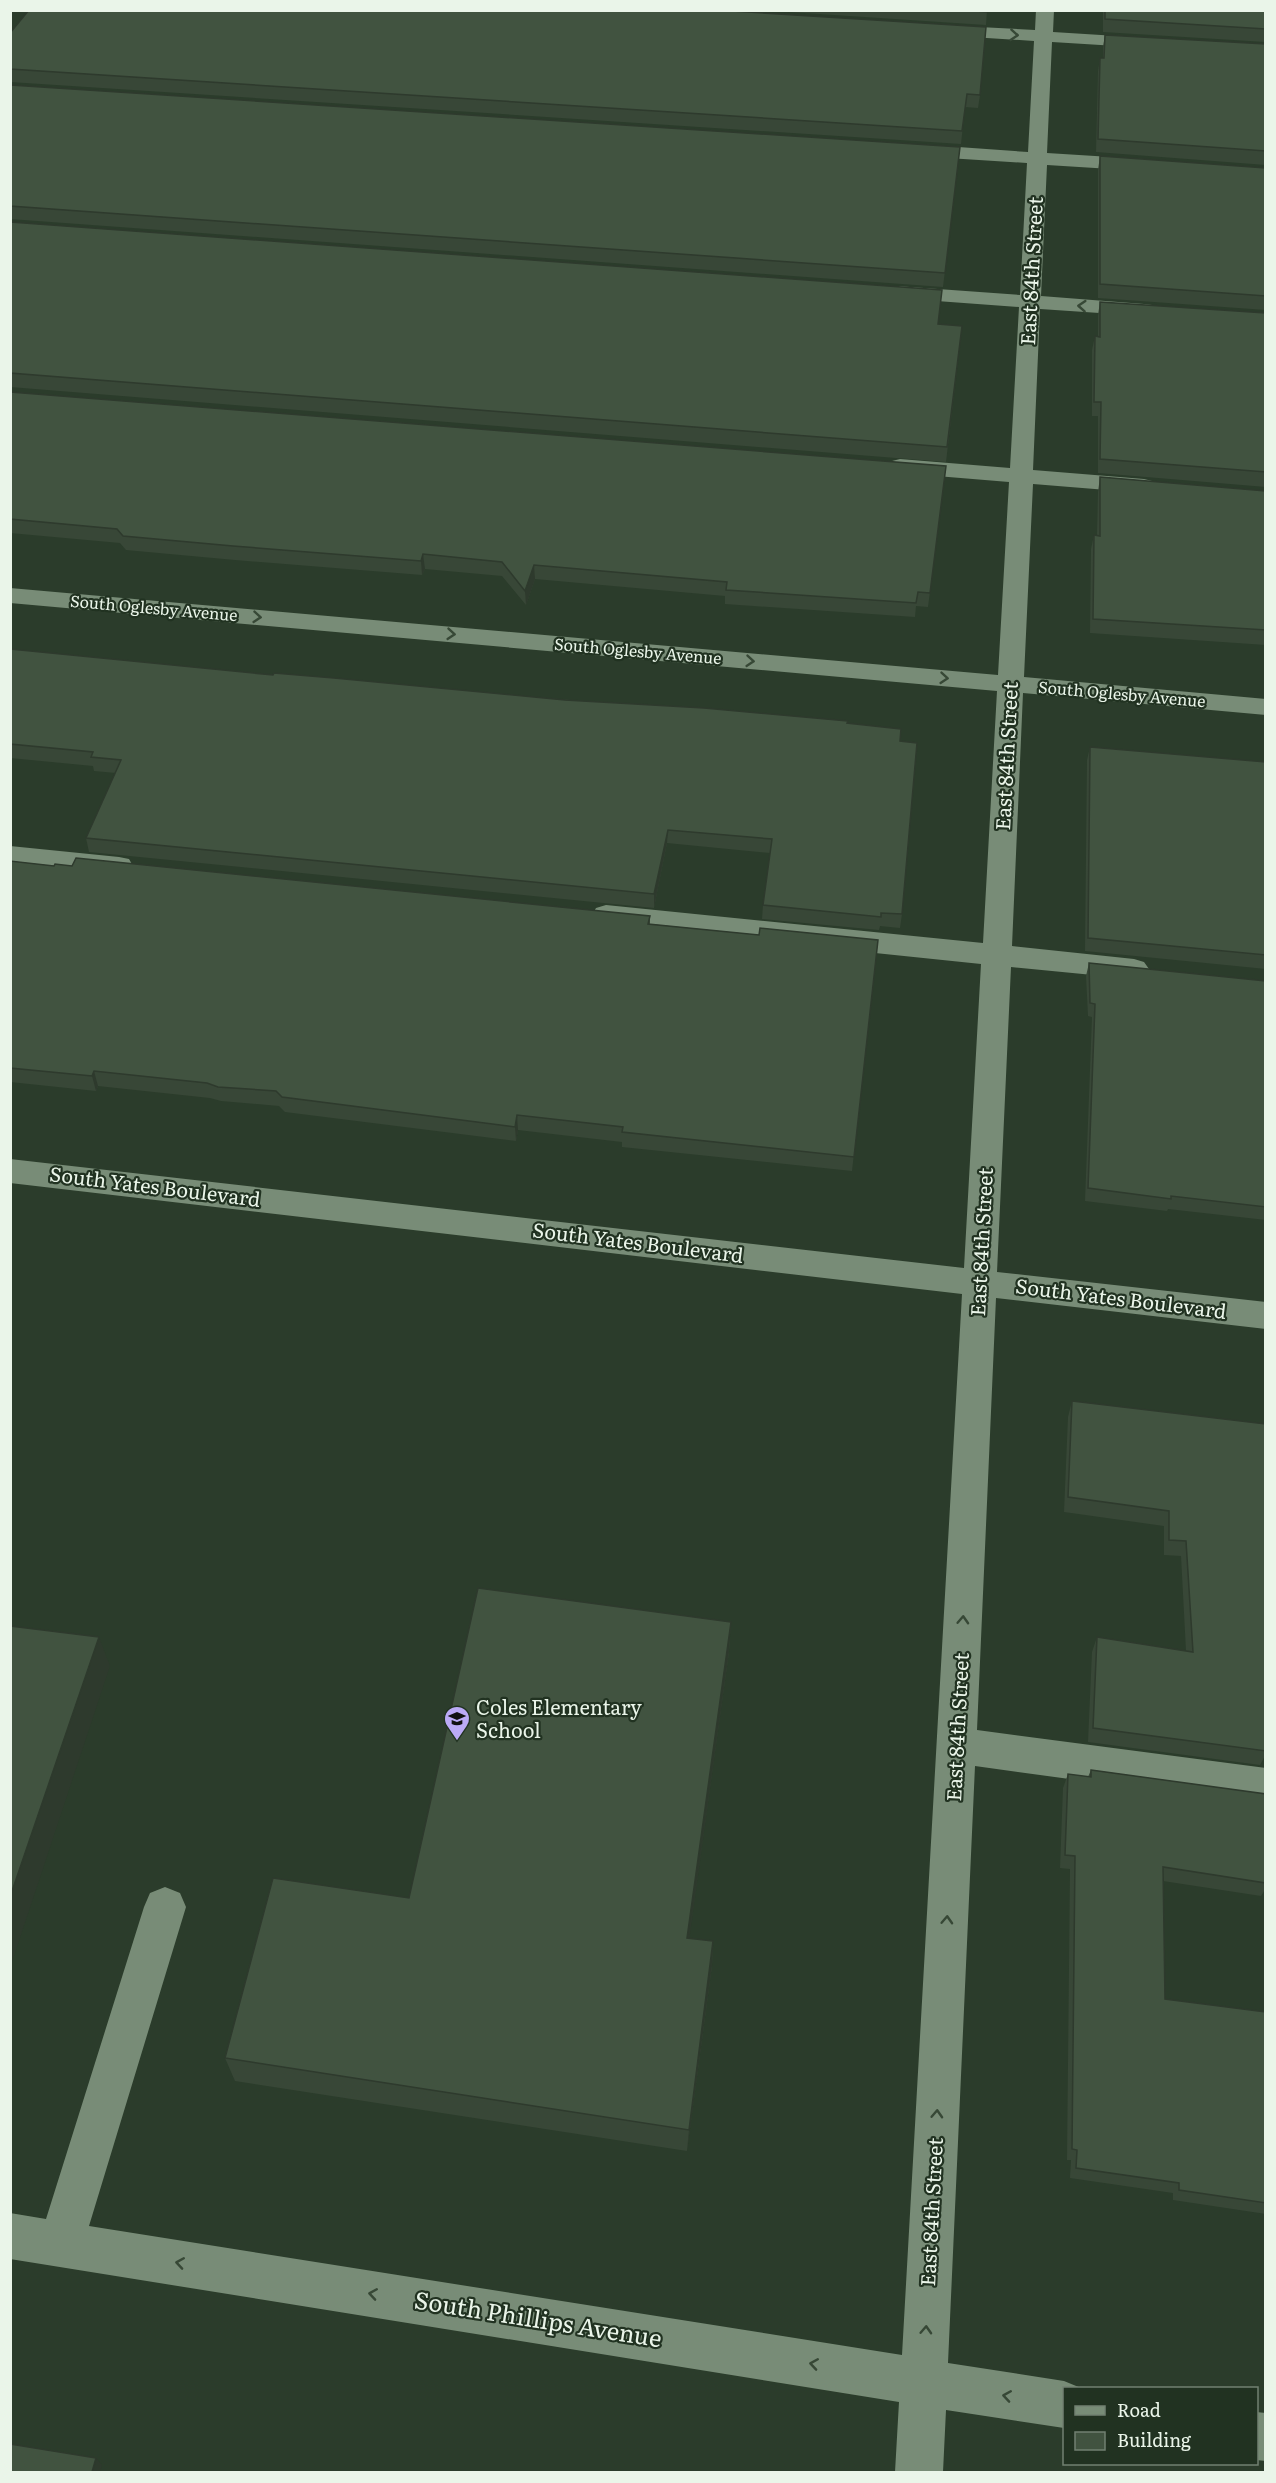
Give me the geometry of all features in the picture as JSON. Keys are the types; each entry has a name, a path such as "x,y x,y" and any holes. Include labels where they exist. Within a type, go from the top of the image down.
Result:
{"street":[{"name":"East 84th Street","path":"919,2472 1045,10"},
{"path":"928,29 1161,43"},
{"path":"893,148 1160,166"},
{"path":"881,291 1164,312"},
{"path":"878,465 1162,488"},
{"name":"South Oglesby Avenue","path":"10,595 1266,707"},
{"path":"10,855 141,868"},
{"path":"578,912 1162,972"},
{"name":"South Yates Boulevard","path":"10,1171 1266,1316"},
{"path":"957,1745 1266,1787"},
{"path":"61,2244 165,1907"},
{"name":"South Phillips Avenue","path":"10,2236 1063,2405"}],"building":[{"path":"29,10 716,10 986,27 980,95 967,94 962,131 10,69 10,33"},
{"path":"964,10 987,10 987,12"},
{"path":"1105,10 1266,10 1266,29 1105,19"},
{"path":"1105,35 1266,44 1266,151 1098,139 1100,58 1104,58"},
{"path":"10,85 960,147 945,273 10,206"},
{"path":"1100,156 1266,168 1266,296 1100,284"},
{"path":"10,222 942,290 938,324 962,326 947,447 10,373"},
{"path":"1100,302 1266,313 1266,472 1100,459 1101,402 1094,402 1095,336 1100,337"},
{"path":"10,392 946,466 930,593 918,592 916,603 726,590 727,582 534,565 525,591 502,562 423,554 421,561 233,546 123,536 117,529 10,519"},
{"path":"1100,477 1266,491 1266,630 1093,619 1094,535 1100,536"},
{"path":"10,649 273,675 274,673 334,678 565,700 704,708 848,721 847,723 901,729 900,741 917,743 902,914 881,913 881,917 763,905 772,839 668,830 654,894 86,838 121,760 91,757 93,752 10,744"},
{"path":"1090,747 1266,762 1266,955 1088,938"},
{"path":"76,858 650,916 648,924 759,935 760,928 878,940 854,1157 622,1132 623,1127 517,1115 515,1127 282,1097 276,1091 218,1087 207,1083 94,1071 92,1076 10,1068 10,861 72,866"},
{"path":"1089,963 1266,981 1266,1207 1171,1196 1171,1199 1088,1188 1095,1004 1090,1003"},
{"path":"1072,1401 1266,1424 1266,1751 1093,1728 1097,1637 1193,1652 1186,1541 1169,1540 1169,1511 1068,1497"},
{"path":"478,1588 731,1622 687,1938 713,1941 689,2130 225,2058 273,1878 409,1898"},
{"path":"10,1626 99,1637 10,1897"},
{"path":"1091,1770 1266,1794 1266,1883 1163,1867 1165,1999 1266,2012 1266,2203 1179,2190 1179,2183 1076,2168 1077,2150 1072,2149 1075,1856 1065,1855 1068,1774 1091,1777"},
{"path":"10,2444 96,2458 92,2472 10,2472"}],"place":[{"name":"Coles Elementary School","path":"457,1742"}]}
